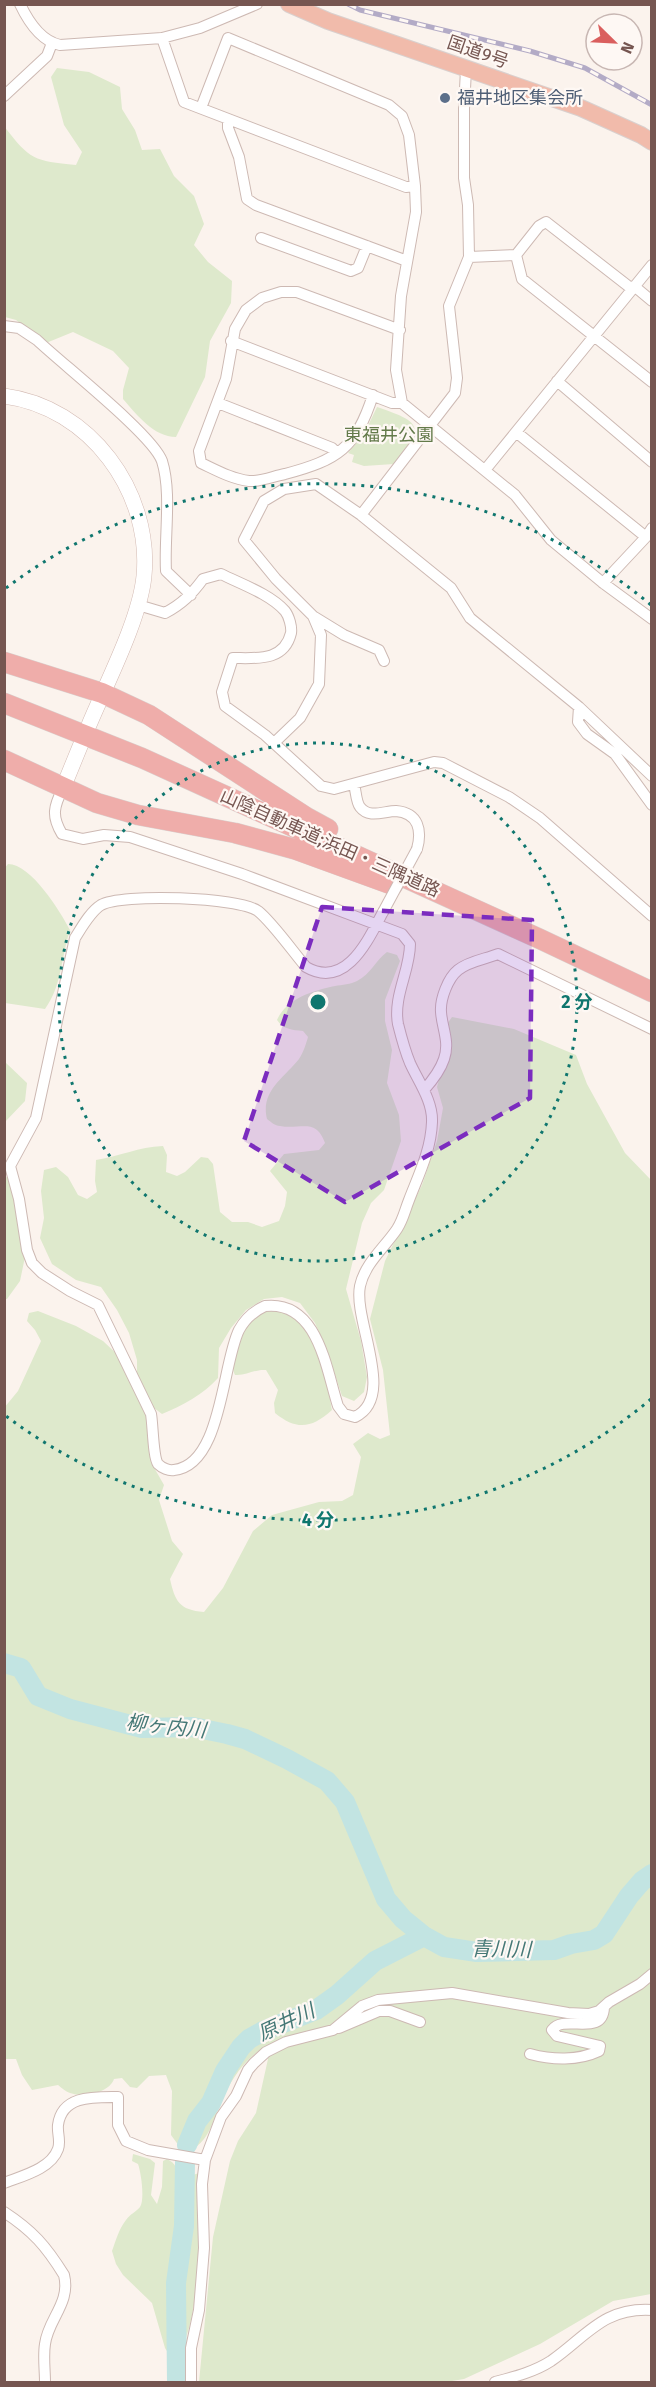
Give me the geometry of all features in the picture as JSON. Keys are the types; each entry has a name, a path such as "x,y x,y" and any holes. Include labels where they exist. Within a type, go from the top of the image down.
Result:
{"highway":[{"name":"国道9号","path":"289,4 328,21 580,108 641,135 651,142"},
{"path":"4,662 102,693 158,721 306,817 369,850 408,879"},
{"name":"山陰自動車道;浜田・三隅道路","path":"4,703 142,758 651,992"},
{"path":"4,760 97,802 138,815 235,833 294,849 540,939"}],"main road":[{"path":"4,396 37,405 84,431 104,450 119,472 140,520 144,545 144,575 138,605 89,725"},
{"path":"63,788 81,744"}],"street":[{"path":"20,4 37,31 52,43 60,45 162,38 200,28 257,4"},
{"path":"162,38 184,102 406,187 415,186"},
{"path":"201,108 228,38 389,105 402,116 409,135 416,212 401,296 396,370 402,403"},
{"path":"4,96 46,56 52,43"},
{"path":"361,515 455,393 457,378 449,306 469,257 468,205 464,177 466,69"},
{"path":"228,119 228,128 239,158 247,199 256,205 408,261"},
{"path":"469,257 516,255 539,226 549,222 651,301"},
{"path":"261,238 351,271 358,268 367,246"},
{"path":"516,255 522,279 651,382"},
{"path":"485,470 651,265"},
{"path":"373,395 368,412 353,440 319,465 252,482 201,463 199,451 226,379 231,340 235,329 246,310 262,298 280,292 297,292 400,330"},
{"path":"4,326 19,328 37,340 138,431 161,459 168,489 165,538 166,571 191,595"},
{"path":"231,340 392,403 402,403 523,503 551,540 651,619"},
{"path":"556,381 651,462"},
{"path":"218,404 332,448 337,453"},
{"path":"516,432 649,533 603,583"},
{"path":"384,661 379,650 344,634 313,616 269,571 244,540 264,501 284,489 316,484 361,515 451,588 470,618 579,707 651,776"},
{"path":"138,605 165,613 191,595 203,579 220,574 274,602 287,613 291,631 286,644 277,654 264,658 233,658 222,692 225,706 274,743 321,786 334,789 434,762 443,763 509,797 540,818 651,916"},
{"path":"274,743 300,718 319,684 321,635 313,616"},
{"path":"579,707 578,722 587,734 615,754 651,805"},
{"path":"63,788 54,806 55,821 62,834 83,839 104,835 130,837 242,874 376,925 402,934 410,944 410,954 397,1005 398,1023 410,1063 424,1090 433,1118 427,1153 404,1217 369,1264 360,1286 359,1300 373,1378 372,1395 364,1413 355,1418 350,1417 344,1414 338,1406 316,1337 299,1314 274,1305 265,1306 248,1318 239,1330 231,1352 216,1420 202,1451 194,1461 182,1469 171,1471 158,1464 154,1454 151,1414 98,1305 61,1285 32,1263 27,1250 19,1199 7,1164 36,1118 75,938 86,921 101,905 150,897 230,903 257,910 306,967 317,973 335,971 347,966 364,946 376,925 417,849 421,833 416,822 405,814 395,811 379,814 366,812 359,806 354,784"},
{"path":"424,1090 436,1076 445,1058 446,1034 441,1011 445,990 456,971 498,954 651,1029"},
{"path":"336,2028 362,2006 378,2000 443,1993 472,1995 568,2013 589,2014 600,2011 651,1974"},
{"path":"530,2054 542,2058 562,2058 589,2055 599,2051 600,2046 557,2036 552,2030 557,2025 593,2023 601,2018 604,2007"},
{"path":"191,2382 191,2348 200,2310 204,2248 202,2184 205,2160 221,2117 236,2096 248,2070 266,2052 286,2042 342,2028 368,2014 390,2011 420,2022"},
{"path":"4,2183 32,2172 54,2155 58,2148 58,2124 70,2102 100,2097 118,2097 118,2125 126,2141 148,2150 205,2160"},
{"path":"4,2212 28,2227 43,2244 66,2281 64,2300 45,2342 45,2382"},
{"path":"495,2382 526,2374 549,2362 595,2324 607,2318 627,2312 651,2310"}],"highlighted area":[{"path":"322,907 532,920 530,1098 345,1202 244,1141"}],"green space":[{"path":"57,68 89,72 120,87 122,109 135,130 142,150 160,149 174,176 194,196 204,224 194,245 208,262 232,281 231,303 210,341 205,377 176,437 153,429 123,399 129,368 113,351 73,332 46,343 16,320 5,317 4,126 20,146 42,160 76,165 82,152 64,125 51,77"},
{"name":"東福井公園","path":"377,407 410,422 414,427 411,441 394,464 364,466 352,462 354,455 348,453 364,434"},
{"path":"8,864 17,866 35,880 52,901 70,930 55,991 45,1009 5,1003 4,869"},
{"path":"387,952 397,955 400,961 385,1000 385,1021 392,1050 387,1083 399,1115 401,1141 384,1190 371,1203 362,1223 346,1289 361,1341 367,1377 364,1392 354,1401 342,1396 315,1323 300,1303 282,1297 264,1299 246,1310 231,1328 219,1348 218,1378 192,1399 162,1414 154,1408 137,1374 137,1360 129,1333 101,1287 76,1280 52,1264 40,1238 44,1218 41,1191 44,1170 56,1167 68,1177 78,1195 87,1199 97,1192 96,1160 163,1146 167,1155 166,1172 177,1176 185,1172 201,1157 208,1158 213,1164 220,1212 232,1222 248,1222 262,1227 279,1221 287,1192 270,1171 284,1154 319,1150 325,1143 317,1130 312,1127 278,1126 267,1119 267,1100 270,1093 299,1059 308,1037 303,1031 285,1027 277,1020 287,1006 301,997 362,978"},
{"path":"452,1017 514,1029 576,1055 587,1084 625,1153 651,1180 651,2294 613,2301 540,2344 464,2379 446,2382 199,2382 213,2237 230,2161 238,2141 256,2113 269,2045 252,2056 233,2079 213,2124 196,2147 179,2146 171,2135 172,2091 166,2075 149,2076 137,2088 130,2087 122,2078 114,2079 102,2091 82,2095 67,2092 58,2085 32,2090 22,2075 16,2059 5,2059 4,1408 18,1391 41,1341 27,1321 29,1313 38,1311 76,1326 103,1341 120,1357 151,1426 152,1464 164,1485 159,1500 172,1541 183,1554 170,1579 172,1587 180,1603 196,1611 204,1612 223,1588 253,1531 272,1515 319,1502 342,1501 353,1495 361,1457 353,1444 368,1433 380,1439 390,1435 383,1370 370,1319 385,1261 422,1185 437,1141 443,1108 437,1087 451,1035 447,1024"},
{"path":"5,1062 27,1083 25,1101 5,1122"},
{"path":"4,1175 11,1181 25,1257 20,1281 7,1299 5,1299"},
{"path":"264,1311 285,1312 297,1318 313,1341 324,1371 332,1410 318,1421 297,1425 275,1413 274,1403 278,1390 266,1370 235,1375 233,1364 240,1335 245,1325"},
{"path":"133,2154 150,2159 155,2163 151,2195 157,2204 162,2187 163,2161 167,2159 173,2163 177,2171 177,2181 183,2186 193,2175 199,2173 199,2244 195,2297 191,2322 184,2344 174,2362 165,2348 152,2303 123,2275 112,2251 124,2223 140,2207 141,2203 140,2173 138,2164 132,2161"}],"waterway":[{"name":"柳ヶ内川","path":"4,1663 21,1668 38,1696 70,1709 142,1728 193,1727 245,1739 327,1781 345,1802 386,1899 403,1919 424,1936 444,1947 477,1952 554,1950 594,1940 604,1934 629,1896 642,1881 652,1874"},
{"name":"原井川","path":"187,2145 197,2121 211,2103 225,2071 249,2039 316,2010 337,1995 375,1961 424,1936"},
{"name":"原井川","path":"177,2382 176,2283 184,2226 185,2162"}],"railway":[{"path":"348,4 360,10 530,51 585,68 652,105"}],"place":[{"name":"福井地区集会所","path":"445,98"}],"water label":[{"name":"青川川","path":"501,1949"}]}
